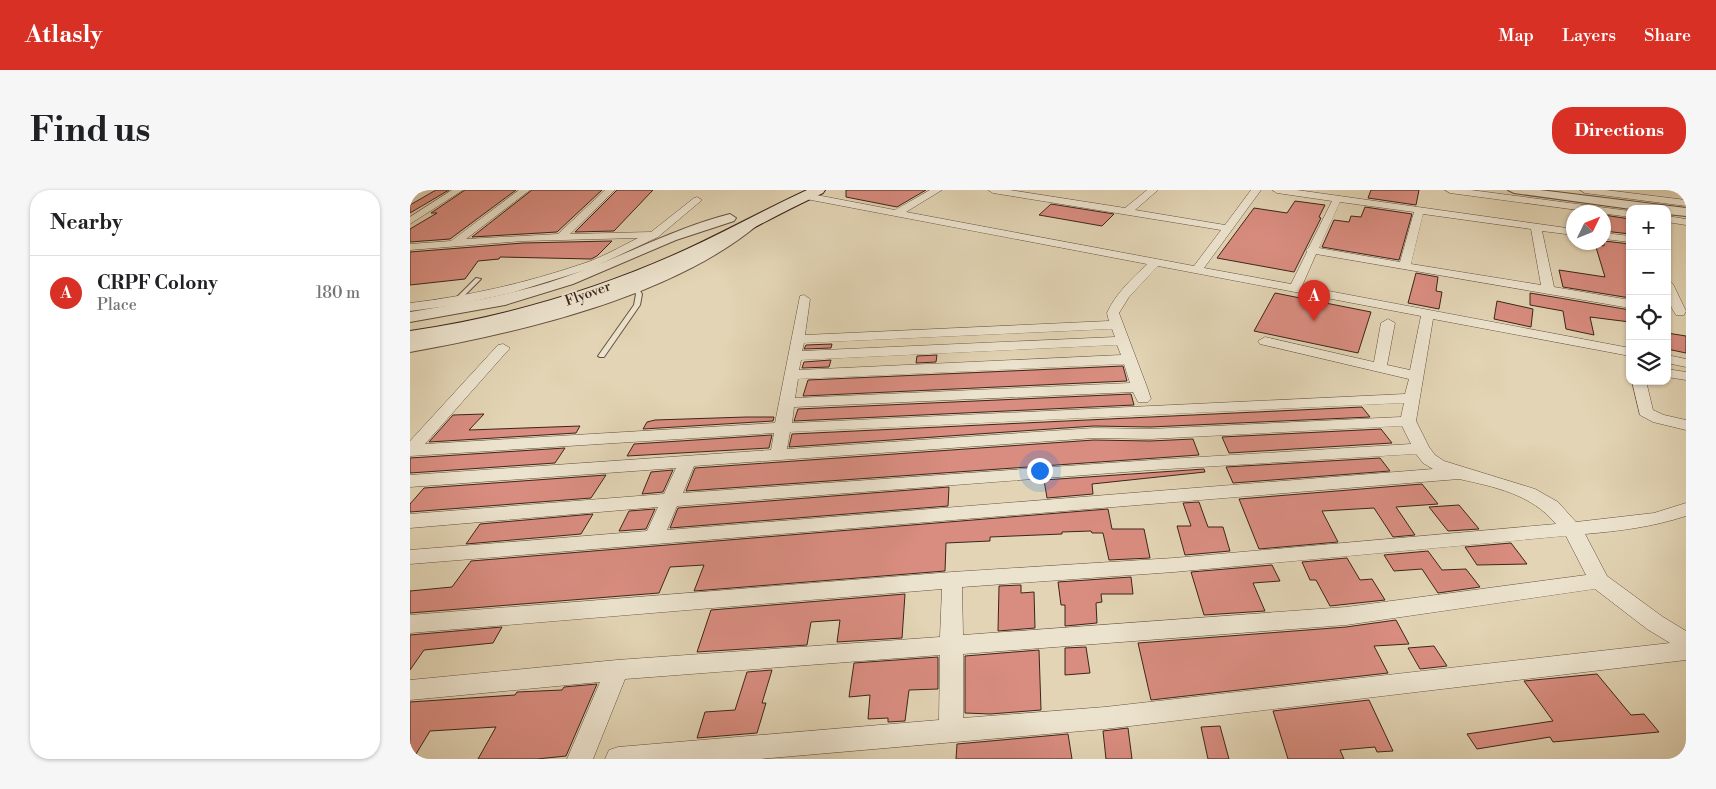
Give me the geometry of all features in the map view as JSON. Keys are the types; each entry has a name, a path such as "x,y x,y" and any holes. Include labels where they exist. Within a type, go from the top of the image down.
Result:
{"main road":[{"name":"Flyover","path":"410,327 484,314 568,292 611,275 730,218 778,198 804,194"},
{"name":"Flyover","path":"410,337 472,327 528,314 579,298 681,257 804,194"}],"street":[{"path":"410,221 458,190"},
{"path":"452,244 525,190"},
{"path":"561,237 610,190"},
{"path":"897,214 938,190"},
{"path":"993,190 1228,228"},
{"path":"1033,196 1042,190"},
{"path":"1126,212 1153,190"},
{"path":"1196,270 1256,190"},
{"path":"1277,190 1566,231"},
{"path":"1450,190 1626,213"},
{"path":"1514,190 1629,205"},
{"path":"1585,190 1686,203"},
{"path":"804,194 897,214 1626,351"},
{"path":"1295,288 1311,250 1337,199"},
{"path":"410,306 456,300 511,289 588,266 654,235 697,200"},
{"path":"1405,266 1419,210"},
{"path":"1671,210 1686,212"},
{"path":"410,317 505,300 568,281 671,237 730,218"},
{"path":"410,347 480,334 596,302 635,287 713,250 737,237 756,220"},
{"path":"1671,220 1686,222"},
{"path":"1536,227 1548,290"},
{"path":"410,248 561,237 654,235 671,237"},
{"path":"1611,237 1626,239"},
{"path":"1311,250 1626,303"},
{"path":"1146,409 1140,387 1113,314 1114,308 1156,262"},
{"path":"1671,294 1678,312"},
{"path":"778,456 804,299"},
{"path":"1428,313 1408,421 1421,448 1429,459 1438,465 1459,473 1501,483 1528,493 1551,506 1571,528 1583,547 1599,581 1655,623 1686,642"},
{"path":"1380,368 1388,323"},
{"path":"798,338 1117,325"},
{"path":"1265,340 1416,376"},
{"path":"795,356 1123,341"},
{"path":"410,451 503,348"},
{"path":"792,375 1130,359"},
{"path":"1671,360 1686,362"},
{"path":"1671,374 1686,376"},
{"path":"1640,385 1646,412 1659,419 1686,425"},
{"path":"787,403 1140,387"},
{"path":"410,451 783,428 1146,409 1412,398"},
{"path":"410,481 1094,433 1144,434 1408,421"},
{"path":"410,521 1152,465 1421,448"},
{"path":"654,538 688,460"},
{"path":"410,557 1459,473"},
{"path":"410,624 952,580 1174,565 1655,519 1686,509"},
{"path":"951,731 952,580"},
{"path":"410,690 617,670 951,647 1346,616 1599,581"},
{"path":"618,759 1105,718 1686,650"},
{"path":"580,759 617,670"}],"lane":[{"path":"456,300 478,279"},
{"path":"602,356 637,305 639,294 635,287"}],"building":[{"path":"436,190 449,190 410,213 410,205"},
{"path":"465,190 516,190 450,239 410,242 410,229 437,213 431,213"},
{"path":"532,190 602,190 557,232 472,237"},
{"path":"617,190 653,190 614,231 575,232"},
{"path":"846,190 926,190 897,207 846,197"},
{"path":"1371,190 1419,190 1416,205 1368,198"},
{"path":"1295,201 1325,205 1319,217 1321,218 1294,272 1217,258 1254,208 1287,213"},
{"path":"1051,204 1114,214 1102,226 1039,215"},
{"path":"1365,207 1412,214 1399,260 1322,247 1334,220 1349,222 1351,216 1361,217"},
{"path":"1611,216 1626,218 1626,234 1611,232"},
{"path":"612,241 597,256 591,259 500,257 499,259 478,261 465,279 410,285 410,252 523,243"},
{"path":"1611,242 1626,244 1626,297 1563,287 1559,270 1605,277 1597,250 1611,250"},
{"path":"1416,273 1438,277 1436,291 1442,292 1439,309 1408,303"},
{"path":"1275,293 1371,312 1358,353 1254,331"},
{"path":"1530,293 1626,309 1626,322 1590,317 1594,335 1566,329 1563,311 1530,305"},
{"path":"1497,301 1533,309 1531,327 1494,319"},
{"path":"1671,334 1686,336 1686,353 1671,350"},
{"path":"832,344 831,348 804,349 806,345"},
{"path":"937,355 936,362 916,363 917,356"},
{"path":"831,360 829,367 802,368 804,362"},
{"path":"1123,366 1127,381 803,396 808,380"},
{"path":"1131,394 1134,405 794,421 798,409"},
{"path":"1362,407 1370,417 1150,427 1094,426 789,447 792,434"},
{"path":"484,414 469,430 580,426 576,433 429,442 453,415"},
{"path":"774,417 773,421 643,429 647,422 655,420"},
{"path":"1381,429 1392,443 1229,453 1222,437"},
{"path":"772,435 769,448 627,456 634,444"},
{"path":"1193,439 1199,455 686,491 695,468 1094,440 1150,441"},
{"path":"565,448 555,463 410,473 410,458"},
{"path":"1380,458 1390,471 1233,483 1226,467"},
{"path":"1204,469 1205,472 1092,484 1093,494 1047,498 1044,480"},
{"path":"673,470 663,492 642,494 651,472"},
{"path":"606,475 591,498 410,512 410,504 424,488"},
{"path":"1422,484 1438,504 1396,507 1415,535 1393,537 1374,508 1322,511 1338,542 1259,549 1239,499"},
{"path":"949,487 948,506 670,528 678,508"},
{"path":"1199,502 1208,527 1223,527 1230,551 1185,555 1177,526 1191,526 1183,503"},
{"path":"1459,505 1479,529 1448,531 1429,507"},
{"path":"655,509 646,529 619,531 629,511"},
{"path":"1108,509 1112,529 1144,529 1150,558 1109,560 1103,533 1092,533 1091,531 990,537 990,541 946,543 945,571 694,591 704,565 670,567 659,593 410,613 410,591 452,587 471,561"},
{"path":"593,514 581,534 466,544 480,524"},
{"path":"1511,543 1527,564 1477,565 1465,547"},
{"path":"1428,551 1442,570 1466,569 1480,587 1438,593 1422,569 1394,571 1384,555"},
{"path":"1347,558 1360,580 1372,579 1385,600 1330,606 1316,580 1310,580 1302,562"},
{"path":"1272,565 1280,581 1253,583 1265,611 1204,615 1191,572"},
{"path":"1131,577 1133,594 1101,594 1102,602 1096,603 1097,623 1065,626 1065,605 1061,605 1058,582"},
{"path":"1021,585 1021,593 1034,592 1035,628 998,631 999,586"},
{"path":"905,594 902,638 837,642 840,620 811,622 807,645 697,652 711,610"},
{"path":"1396,620 1409,644 1374,646 1388,673 1151,700 1138,643 1346,627"},
{"path":"502,627 493,643 424,650 410,670 410,635"},
{"path":"1434,646 1447,666 1420,669 1408,648"},
{"path":"1086,647 1090,673 1065,675 1065,648"},
{"path":"1039,650 1041,710 990,714 965,713 965,656"},
{"path":"938,657 938,689 909,690 905,721 888,722 888,718 868,719 870,695 849,697 854,663"},
{"path":"772,670 762,703 766,703 757,733 697,738 705,712 735,710 747,672"},
{"path":"1597,674 1631,715 1644,714 1659,732 1553,742 1550,737 1477,749 1467,734 1553,721 1524,681"},
{"path":"597,684 566,756 537,759 478,759 496,727 430,731 413,759 410,759 410,702 515,695 517,692 562,690 564,687"},
{"path":"1369,700 1393,751 1377,752 1375,747 1340,750 1344,759 1288,759 1273,711"},
{"path":"1220,726 1229,759 1208,759 1201,727"},
{"path":"1128,728 1132,759 1106,759 1103,731"},
{"path":"1068,734 1072,759 956,759 957,744"}],"place":[{"name":"CRPF Colony","path":"1314,321"}]}
